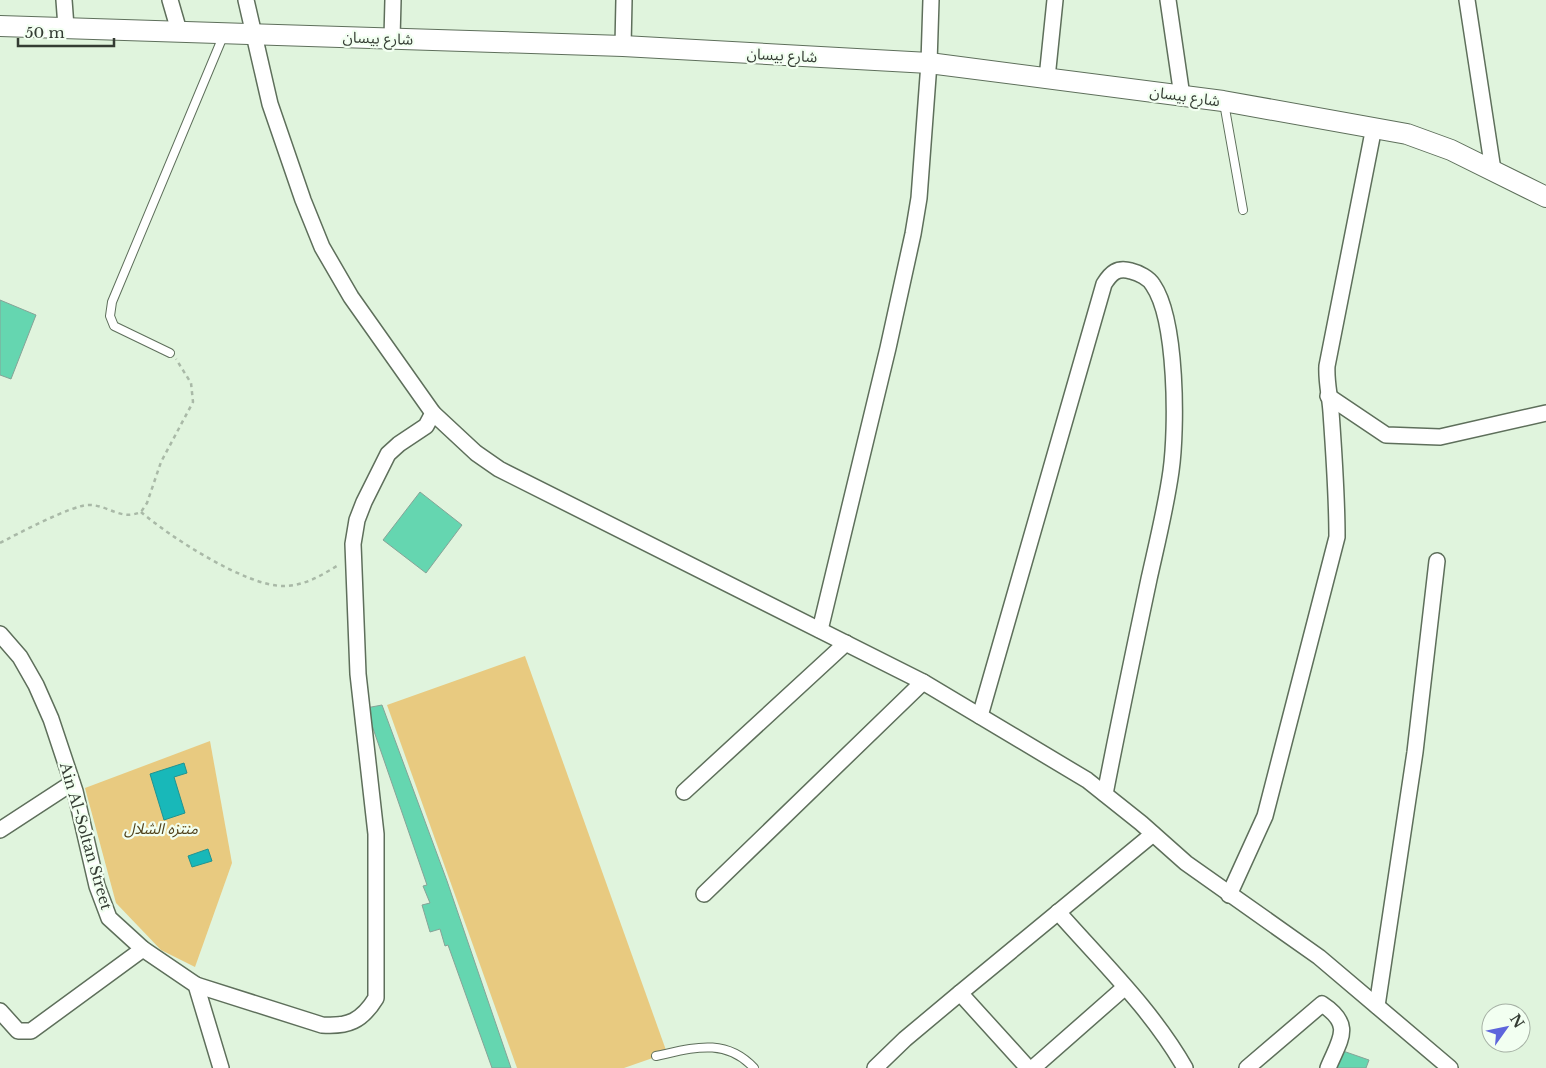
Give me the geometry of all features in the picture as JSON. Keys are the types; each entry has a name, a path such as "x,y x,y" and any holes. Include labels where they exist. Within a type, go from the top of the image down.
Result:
{"street":[{"path":"64,0 66,27"},
{"path":"170,0 180,31"},
{"path":"246,0 270,104 303,200 322,247 351,297 433,413 476,453 499,469 923,682 1087,780 1186,863 1319,957 1450,1068"},
{"path":"392,38 394,0"},
{"path":"623,46 624,0"},
{"path":"820,630 888,348 913,234 919,198 929,64 931,0"},
{"path":"1047,78 1055,0"},
{"path":"1168,0 1182,96"},
{"path":"1467,0 1493,170"},
{"name":"شارع بيسان","path":"0,26 623,46 929,64 1224,101 1407,134 1451,150 1546,197"},
{"path":"1229,895 1265,816 1337,537 1336,491 1327,366 1374,127"},
{"path":"980,716 1104,284 1110,275 1118,270 1130,271 1152,283 1163,308 1172,367 1174,412 1172,470 1104,794"},
{"path":"1328,396 1386,435 1440,437 1546,413"},
{"name":"Ain Al-Soltan Street","path":"0,634 20,657 36,684 51,720 72,783 97,886 109,918 143,949 196,984 322,1025 338,1026 350,1023 368,1011 376,998 376,834 358,674 353,555 357,520 388,454 398,444 426,426 433,413"},
{"path":"1377,1006 1415,752 1436,561"},
{"path":"684,792 846,644"},
{"path":"704,894 923,682"},
{"path":"0,830 72,783"},
{"path":"875,1068 905,1039 1153,834"},
{"path":"1058,912 1168,1040 1185,1068"},
{"path":"0,1011 18,1031 31,1031 143,949"},
{"path":"196,984 221,1068"},
{"path":"1033,1068 1124,988"},
{"path":"960,993 1028,1068"},
{"path":"1247,1068 1322,1004 1342,1021 1343,1032 1328,1068"}],"lane":[{"path":"170,352 114,326 110,316 112,302 224,32"},
{"path":"1224,101 1243,210"},
{"path":"656,1056 698,1046 714,1047 733,1051 754,1068"}],"path":[{"path":"0,544 37,524 88,504 125,516 141,512 147,503 161,462 193,402 191,383 181,364 170,352"},
{"path":"141,512 177,540 198,552 272,585 298,585 316,578 353,555"}],"green space":[{"path":"525,656 667,1053 624,1068 517,1068 387,705"},
{"name":"منتزه الشلال","path":"210,741 232,863 195,967 161,950 116,903 85,788"}],"water":[{"path":"184,763 187,773 174,777 185,813 164,820 150,774"},
{"path":"208,849 212,861 192,867 188,856"}],"building":[{"path":"0,300 36,315 11,379 0,375"},
{"path":"420,492 462,525 426,573 383,540"},
{"path":"382,705 447,881 511,1068 492,1068 448,945 445,946 440,929 430,932 422,905 430,903 423,886 427,885 366,708"},
{"path":"1343,1051 1369,1060 1366,1068 1337,1068"}]}
